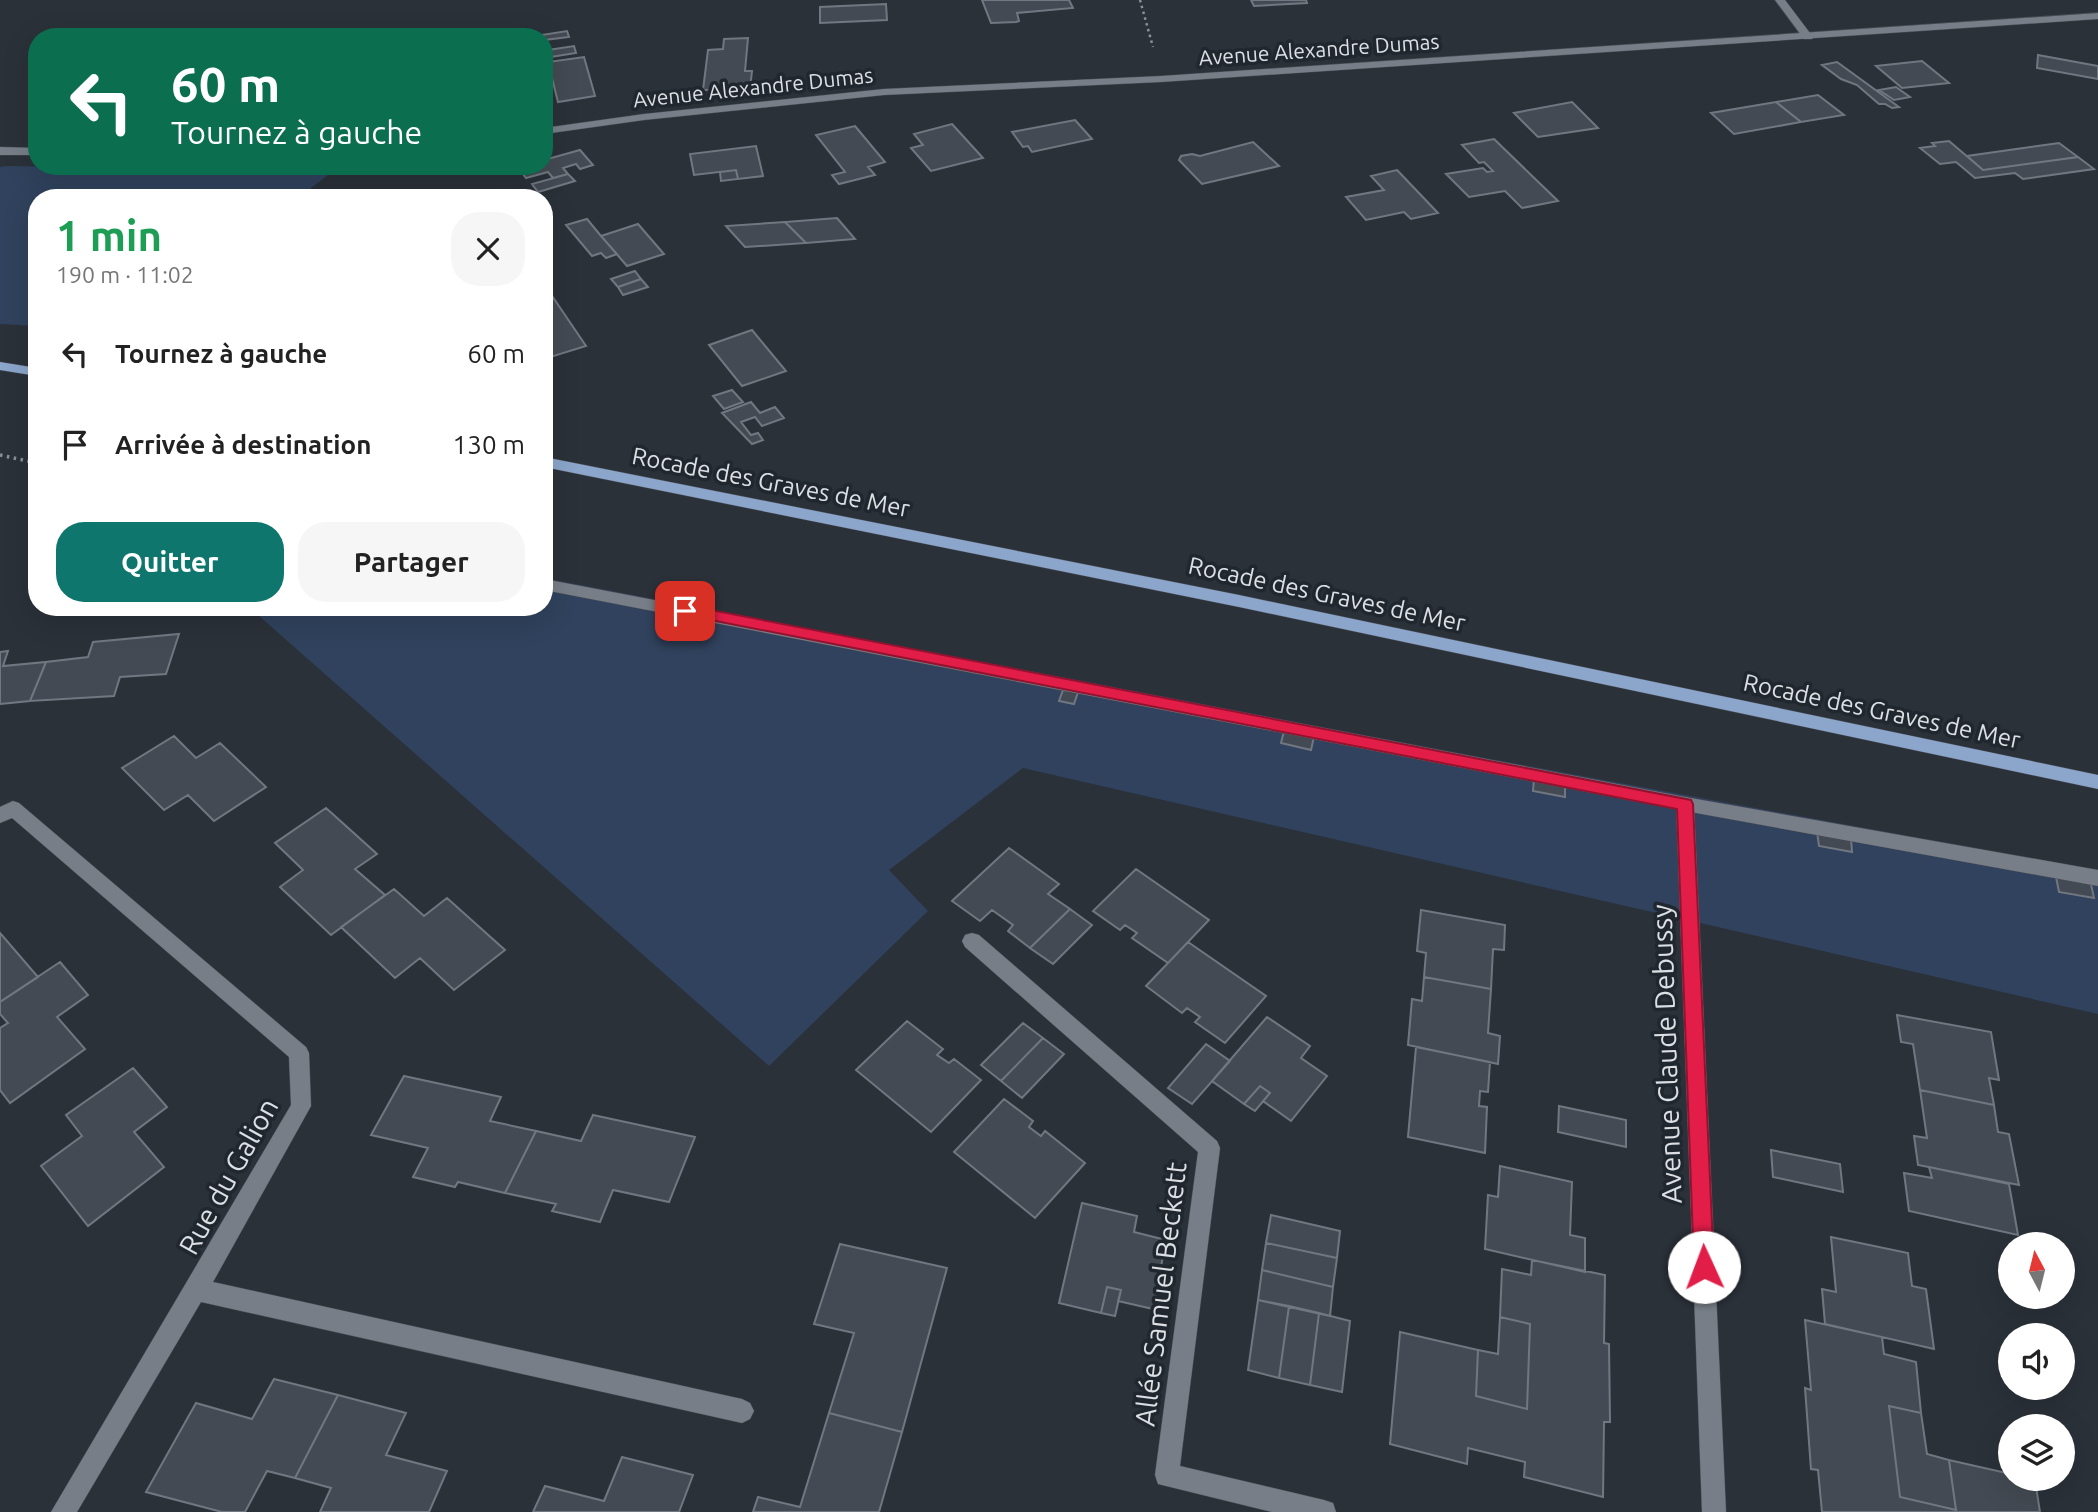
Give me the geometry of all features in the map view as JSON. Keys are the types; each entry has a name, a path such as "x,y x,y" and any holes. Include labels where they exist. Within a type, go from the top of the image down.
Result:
{"main road":[{"path":"0,366 28,371"},
{"name":"Rocade des Graves de Mer","path":"553,464 1266,606 2098,782"}],"street":[{"path":"1780,0 1808,37"},
{"name":"Avenue Alexandre Dumas","path":"553,130 644,117 884,92 1161,79 2098,16"},
{"path":"0,151 28,152"},
{"path":"553,586 1205,709 1685,804 2098,878"},
{"name":"Avenue Claude Debussy","path":"1685,804 1714,1512"},
{"name":"Rue du Galion","path":"0,816 13,808 299,1053 301,1106 197,1290 63,1512"},
{"name":"Allée Samuel Beckett","path":"972,941 1209,1148 1167,1475 1324,1512"},
{"path":"197,1290 742,1411"}],"path":[{"path":"1140,0 1161,79"},
{"path":"0,455 28,461"}],"shaded area":[{"path":"28,166 28,175 328,175 310,189 28,189 28,326 0,324 0,167"},
{"path":"553,580 1474,756 2098,871 2098,1014 1023,768 889,870 928,911 769,1066 259,616 553,616"}],"building":[{"path":"982,0 1069,0 1073,8 1017,13 1019,21 991,23"},
{"path":"1251,0 1306,0 1307,3 1254,6"},
{"path":"886,4 887,20 820,23 820,7"},
{"path":"567,31 569,37 553,39 553,33"},
{"path":"748,38 745,71 752,71 750,89 703,90 708,50 723,49 724,39"},
{"path":"574,46 576,53 553,57 553,49"},
{"path":"2038,55 2098,66 2098,79 2037,68"},
{"path":"584,57 595,96 558,102 553,82 553,61"},
{"path":"1922,61 1949,83 1902,88 1876,66"},
{"path":"1837,62 1899,107 1879,104 1857,85 1841,79 1822,65"},
{"path":"1896,87 1910,97 1894,100 1879,90"},
{"path":"1818,95 1844,115 1801,122 1776,102"},
{"path":"1572,102 1598,128 1538,137 1514,113"},
{"path":"1776,102 1801,122 1734,134 1711,113"},
{"path":"1075,120 1092,139 1032,152 1028,146 1023,147 1012,132"},
{"path":"952,124 983,158 931,171 911,148 923,145 914,134"},
{"path":"855,126 885,162 868,167 875,175 839,184 832,175 845,172 816,135"},
{"path":"1494,139 1558,201 1522,208 1505,191 1469,197 1446,174 1483,168 1487,172 1493,171 1484,162 1479,163 1462,145"},
{"path":"1949,141 1983,170 2078,157 2094,169 2023,179 2015,173 1975,178 1956,162 1940,164 1920,148"},
{"path":"1253,142 1279,166 1202,184 1179,160 1181,156 1200,156"},
{"path":"2059,143 2078,157 1983,170 1967,156"},
{"path":"756,146 763,176 738,179 736,170 694,175 690,154"},
{"path":"580,150 593,165 580,169 576,164 563,168 568,174 553,178 550,175 553,175 553,158"},
{"path":"736,170 738,179 721,181 720,172"},
{"path":"1397,170 1438,213 1411,219 1404,212 1366,220 1346,197 1384,190 1371,176"},
{"path":"568,174 575,181 548,189 536,189 532,184"},
{"path":"837,218 855,239 806,243 785,222"},
{"path":"587,219 617,254 606,258 601,253 592,256 566,225"},
{"path":"785,222 806,243 745,247 726,226"},
{"path":"638,224 664,254 627,266 601,236"},
{"path":"635,271 641,279 618,287 611,279"},
{"path":"641,279 648,287 623,295 618,287"},
{"path":"553,297 586,346 553,356"},
{"path":"752,330 786,371 742,386 709,345"},
{"path":"732,390 743,402 724,409 713,396"},
{"path":"751,402 760,413 775,407 784,418 762,426 755,417 741,422 751,435 758,433 763,440 752,444 722,413"},
{"path":"179,634 166,674 120,677 114,696 30,701 46,662 88,657 93,642"},
{"path":"8,651 3,666 46,662 30,701 0,704 0,652"},
{"path":"1063,690 1078,692 1074,704 1059,701"},
{"path":"1284,731 1314,737 1311,750 1281,743"},
{"path":"174,736 196,758 220,743 266,787 214,821 188,795 164,810 122,768"},
{"path":"1534,779 1565,784 1565,797 1533,791"},
{"path":"326,808 377,854 355,869 385,895 331,935 280,887 303,870 275,843"},
{"path":"1817,832 1851,838 1852,852 1819,846"},
{"path":"1009,848 1059,884 1048,894 1070,909 1030,948 1008,931 1013,925 992,910 980,921 952,901"},
{"path":"1136,869 1209,920 1168,963 1132,938 1137,933 1125,925 1120,930 1093,911"},
{"path":"2056,877 2091,884 2094,898 2059,892"},
{"path":"394,889 424,916 447,898 505,950 454,990 420,958 395,978 341,927"},
{"path":"1070,909 1092,925 1053,964 1030,948"},
{"path":"1421,910 1505,925 1504,950 1493,949 1491,989 1424,977 1426,953 1417,951"},
{"path":"0,933 38,977 0,1002"},
{"path":"1188,942 1266,996 1225,1043 1195,1022 1200,1017 1187,1008 1182,1013 1146,986"},
{"path":"60,962 88,995 57,1017 85,1049 10,1103 0,1090 0,1028 8,1023 0,1014 0,1002"},
{"path":"1424,977 1491,989 1488,1033 1500,1036 1498,1064 1408,1045 1412,999 1422,1001"},
{"path":"1897,1015 1991,1032 1999,1080 1989,1078 1994,1105 1920,1090 1913,1044 1901,1042"},
{"path":"1267,1017 1310,1046 1301,1058 1327,1076 1291,1121 1263,1101 1270,1093 1260,1086 1244,1104 1212,1081"},
{"path":"907,1021 943,1049 937,1055 949,1063 954,1059 981,1080 931,1132 856,1070"},
{"path":"1023,1023 1043,1038 1001,1081 981,1065"},
{"path":"1043,1038 1064,1054 1022,1098 1001,1081"},
{"path":"1206,1044 1230,1061 1192,1104 1168,1088"},
{"path":"1416,1047 1490,1062 1488,1092 1480,1091 1479,1106 1487,1107 1485,1153 1408,1137"},
{"path":"133,1068 167,1107 134,1132 164,1167 88,1226 41,1166 82,1136 66,1115"},
{"path":"404,1076 501,1097 490,1121 536,1131 505,1193 458,1182 455,1187 413,1177 428,1148 371,1135"},
{"path":"1260,1086 1270,1093 1255,1111 1244,1104"},
{"path":"1920,1090 1994,1105 1998,1132 2009,1134 2019,1185 1918,1165 1914,1136 1927,1138"},
{"path":"1004,1099 1033,1121 1029,1127 1041,1136 1045,1131 1085,1163 1035,1218 954,1152"},
{"path":"1559,1106 1626,1120 1626,1147 1558,1132"},
{"path":"593,1115 695,1137 669,1202 613,1190 600,1222 552,1211 556,1204 505,1193 536,1131 581,1141"},
{"path":"1771,1150 1840,1164 1843,1192 1773,1177"},
{"path":"1500,1166 1572,1182 1570,1235 1585,1238 1585,1272 1485,1249 1488,1195 1498,1197"},
{"path":"1929,1167 2009,1184 2017,1232 2004,1232 1909,1211 1904,1173 1932,1178"},
{"path":"1082,1203 1137,1216 1134,1232 1166,1240 1153,1309 1118,1301 1121,1290 1107,1287 1101,1313 1059,1303"},
{"path":"1271,1215 1340,1231 1337,1258 1266,1243"},
{"path":"1831,1237 1908,1253 1912,1286 1926,1289 1934,1349 1825,1324 1822,1289 1836,1292"},
{"path":"1266,1243 1337,1258 1333,1287 1262,1270"},
{"path":"840,1244 947,1268 902,1432 829,1413 854,1333 814,1324"},
{"path":"1532,1260 1605,1275 1604,1343 1609,1344 1610,1422 1604,1422 1603,1497 1524,1477 1525,1462 1468,1448 1467,1464 1390,1444 1400,1332 1478,1350 1476,1396 1527,1409 1530,1324 1500,1317 1502,1269 1531,1275"},
{"path":"1262,1270 1333,1287 1330,1316 1258,1300"},
{"path":"1107,1287 1121,1290 1115,1316 1101,1313"},
{"path":"1258,1300 1289,1306 1279,1378 1248,1370"},
{"path":"1289,1306 1319,1313 1310,1385 1279,1378"},
{"path":"1319,1313 1350,1321 1342,1392 1310,1385"},
{"path":"1500,1317 1530,1324 1527,1409 1476,1396 1478,1350 1498,1354"},
{"path":"1805,1320 1882,1337 1884,1354 1916,1362 1921,1413 1889,1406 1900,1497 1956,1510 1949,1460 1998,1471 1998,1491 2037,1491 2040,1512 1822,1512 1818,1470 1811,1469 1805,1388 1811,1390"},
{"path":"274,1379 338,1395 295,1478 267,1471 245,1512 222,1512 146,1492 196,1403 252,1419"},
{"path":"338,1395 406,1413 386,1455 447,1471 429,1512 320,1512 331,1488 295,1478"},
{"path":"1889,1406 1921,1413 1927,1454 1949,1460 1956,1510 1900,1497"},
{"path":"829,1413 902,1432 879,1512 753,1512 758,1497 800,1507"},
{"path":"622,1457 693,1475 679,1512 533,1512 545,1486 604,1501"}],"route":[{"path":"685,611 1205,709 1685,804 1704,1267"}]}
